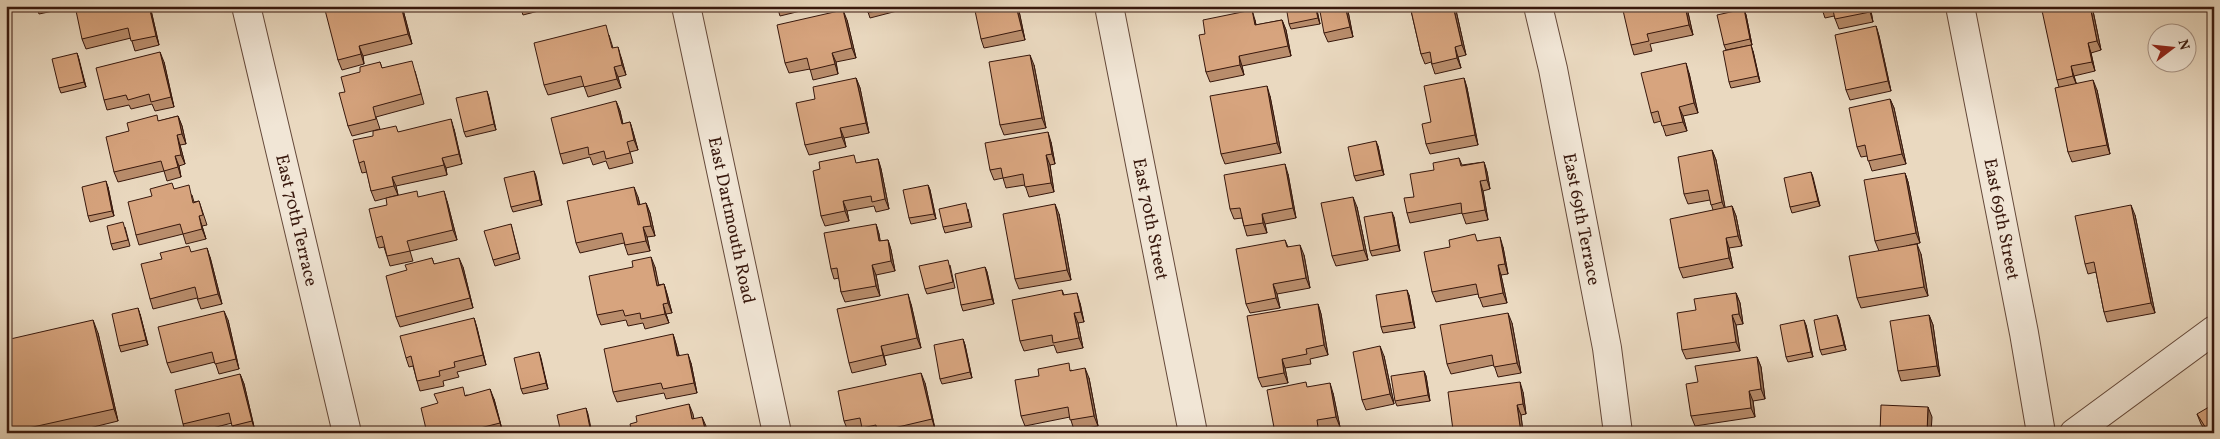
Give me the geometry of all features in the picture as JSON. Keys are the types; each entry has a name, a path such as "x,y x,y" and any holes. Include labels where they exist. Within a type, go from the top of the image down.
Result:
{"street":[{"name":"East 70th Terrace","path":"246,6 347,433"},
{"name":"East Dartmouth Road","path":"686,6 777,433"},
{"name":"East 70th Street","path":"1109,6 1192,433"},
{"name":"East 69th Terrace","path":"1538,6 1553,69 1607,348 1618,433"},
{"name":"East 69th Street","path":"1960,6 2024,333 2041,433"},
{"path":"2074,433 2214,330"}],"building":[{"path":"75,6 149,6 156,36 131,41 128,28 82,39"},
{"path":"340,6 401,6 408,34 359,46 361,54 338,60 325,10"},
{"path":"866,6 894,6 868,13"},
{"path":"974,6 1016,6 1022,30 981,39"},
{"path":"1286,6 1315,6 1318,18 1289,24"},
{"path":"1319,6 1345,6 1350,27 1324,33"},
{"path":"1410,6 1453,6 1462,45 1455,47 1457,58 1432,64 1430,52 1421,54"},
{"path":"1622,6 1685,6 1689,25 1647,34 1649,41 1631,45"},
{"path":"1832,6 1868,6 1870,12 1835,19"},
{"path":"2041,6 2090,6 2097,41 2088,43 2092,62 2071,66 2073,76 2057,80"},
{"path":"1744,9 1750,39 1724,45 1717,15"},
{"path":"843,10 852,48 832,53 835,64 810,70 807,58 785,63 777,25"},
{"path":"1252,10 1255,25 1282,20 1288,46 1239,56 1240,65 1206,72 1199,35 1205,34 1203,20"},
{"path":"606,25 612,48 618,47 622,65 614,67 617,79 584,87 581,76 544,85 534,43"},
{"path":"1876,26 1888,81 1846,90 1835,35"},
{"path":"1751,45 1758,76 1729,82 1723,51"},
{"path":"160,52 171,97 151,102 149,94 128,100 126,95 104,100 96,68"},
{"path":"77,53 84,82 59,88 52,59"},
{"path":"1030,55 1042,118 1000,125 989,62"},
{"path":"412,61 421,94 373,107 376,119 348,126 339,93 345,92 341,77 360,72 360,67 380,62 382,68"},
{"path":"1686,63 1694,103 1679,107 1683,122 1662,126 1658,111 1651,113 1641,73"},
{"path":"856,78 866,123 840,128 842,137 805,145 796,103 815,99 813,87"},
{"path":"1464,78 1475,135 1426,144 1422,124 1431,122 1424,86"},
{"path":"2093,80 2107,145 2068,152 2055,88"},
{"path":"1267,86 1277,143 1221,154 1210,96"},
{"path":"487,91 494,124 464,132 456,98"},
{"path":"1890,99 1902,154 1868,161 1865,145 1857,147 1849,108"},
{"path":"616,101 622,124 630,122 634,140 627,142 630,153 606,159 604,151 589,155 588,147 560,154 551,118"},
{"path":"157,115 158,121 178,116 182,134 177,135 181,155 175,156 178,167 164,171 161,161 114,172 106,137 129,131 127,123"},
{"path":"451,119 459,154 442,158 444,165 392,177 394,186 371,191 364,161 359,163 353,140 373,136 373,131 396,126 398,132"},
{"path":"1048,132 1052,154 1046,155 1051,183 1025,187 1023,174 1003,178 1001,168 990,170 985,143"},
{"path":"1376,141 1382,170 1354,176 1348,147"},
{"path":"1712,150 1722,202 1711,205 1708,190 1684,194 1678,157"},
{"path":"854,155 856,163 878,159 885,199 872,202 871,196 843,201 845,211 821,216 813,171 820,169 819,162"},
{"path":"1459,158 1461,166 1484,162 1487,180 1480,181 1485,210 1462,214 1461,203 1407,213 1404,198 1414,197 1410,174 1434,170 1433,163"},
{"path":"1285,164 1293,208 1262,214 1263,223 1244,226 1240,208 1230,209 1224,175"},
{"path":"534,171 540,200 511,207 504,178"},
{"path":"1811,172 1818,201 1790,207 1784,178"},
{"path":"1905,173 1916,233 1875,241 1864,180"},
{"path":"2214,177 2214,189 2209,180"},
{"path":"106,181 112,211 88,216 82,187"},
{"path":"172,183 174,189 189,185 193,203 199,201 203,215 199,216 202,229 183,234 180,224 136,235 128,202 152,196 150,189"},
{"path":"928,185 934,214 909,218 903,190"},
{"path":"634,187 638,205 646,203 651,226 643,227 646,241 625,245 622,233 576,243 567,201"},
{"path":"417,191 418,197 444,191 453,230 407,241 410,251 387,256 382,236 376,238 369,209 387,205 386,198"},
{"path":"1353,197 1364,250 1332,256 1321,203"},
{"path":"966,203 970,222 943,227 939,209"},
{"path":"1055,204 1067,270 1015,279 1003,214"},
{"path":"2131,205 2151,303 2104,312 2094,262 2085,264 2075,216"},
{"path":"1732,206 1738,236 1726,238 1729,258 1679,268 1670,219"},
{"path":"1392,212 1398,245 1370,251 1364,217"},
{"path":"123,222 128,240 111,244 107,226"},
{"path":"511,224 518,253 493,260 484,231"},
{"path":"876,224 879,241 888,240 891,261 872,265 876,286 841,292 837,268 831,269 824,233"},
{"path":"1475,234 1477,241 1500,237 1505,264 1498,265 1503,293 1479,298 1476,284 1432,292 1424,252 1450,247 1449,240"},
{"path":"1285,240 1287,247 1300,245 1306,278 1273,284 1276,298 1246,304 1236,249"},
{"path":"1917,244 1924,287 1857,298 1849,256"},
{"path":"189,246 191,252 207,248 218,294 198,299 195,287 150,299 141,264 162,259 160,253"},
{"path":"651,257 657,286 664,284 668,303 663,304 665,314 641,319 640,313 625,316 623,310 597,315 589,276 633,267 632,261"},
{"path":"432,258 434,264 459,258 470,298 396,317 386,276 407,270 405,265"},
{"path":"948,260 953,282 925,289 919,266"},
{"path":"985,267 992,299 961,305 955,274"},
{"path":"1062,290 1063,295 1077,293 1081,312 1074,313 1079,338 1053,343 1052,335 1020,341 1012,300"},
{"path":"1407,290 1413,322 1381,327 1376,295"},
{"path":"1736,293 1739,314 1732,315 1736,342 1682,350 1677,313 1696,310 1694,299"},
{"path":"908,294 917,338 881,346 883,355 849,363 837,309"},
{"path":"1318,304 1324,345 1306,349 1307,354 1282,359 1284,373 1258,378 1247,316"},
{"path":"138,308 146,340 119,346 112,314"},
{"path":"224,311 236,359 215,364 212,352 167,363 158,327"},
{"path":"1508,313 1517,363 1494,367 1492,355 1447,364 1440,325"},
{"path":"1837,315 1844,345 1820,350 1814,320"},
{"path":"1929,315 1937,366 1898,371 1890,321"},
{"path":"474,318 483,355 454,362 455,367 439,371 440,376 417,381 411,356 406,358 400,336"},
{"path":"93,320 114,409 6,433 6,340"},
{"path":"1804,320 1811,352 1786,357 1780,325"},
{"path":"673,334 677,356 688,354 694,383 663,389 661,383 613,392 604,349"},
{"path":"963,339 970,372 940,379 934,345"},
{"path":"1380,346 1390,394 1362,400 1353,352"},
{"path":"539,352 546,383 521,389 514,358"},
{"path":"1757,357 1761,389 1749,391 1751,408 1691,416 1686,384 1698,382 1695,366"},
{"path":"1069,363 1070,371 1085,368 1094,416 1070,420 1068,407 1021,416 1015,380 1039,376 1038,369"},
{"path":"1424,371 1428,395 1395,401 1391,376"},
{"path":"921,373 932,419 877,432 876,425 862,428 860,418 844,421 838,391"},
{"path":"240,374 252,421 232,426 229,413 183,424 175,390"},
{"path":"1306,382 1307,387 1330,383 1336,417 1317,420 1318,427 1289,433 1275,433 1267,390"},
{"path":"1520,382 1523,404 1517,405 1521,433 1500,433 1500,430 1464,433 1464,428 1453,430 1448,392"},
{"path":"463,387 465,396 490,389 500,423 460,433 427,433 421,408 438,403 434,394"},
{"path":"689,404 692,419 702,417 706,433 621,433 621,430 631,428 630,424 637,422 636,416"},
{"path":"2214,404 2214,433 2209,433 2197,414"},
{"path":"1881,405 1928,407 1927,433 1880,433"},
{"path":"586,408 591,433 561,433 557,415"}]}
